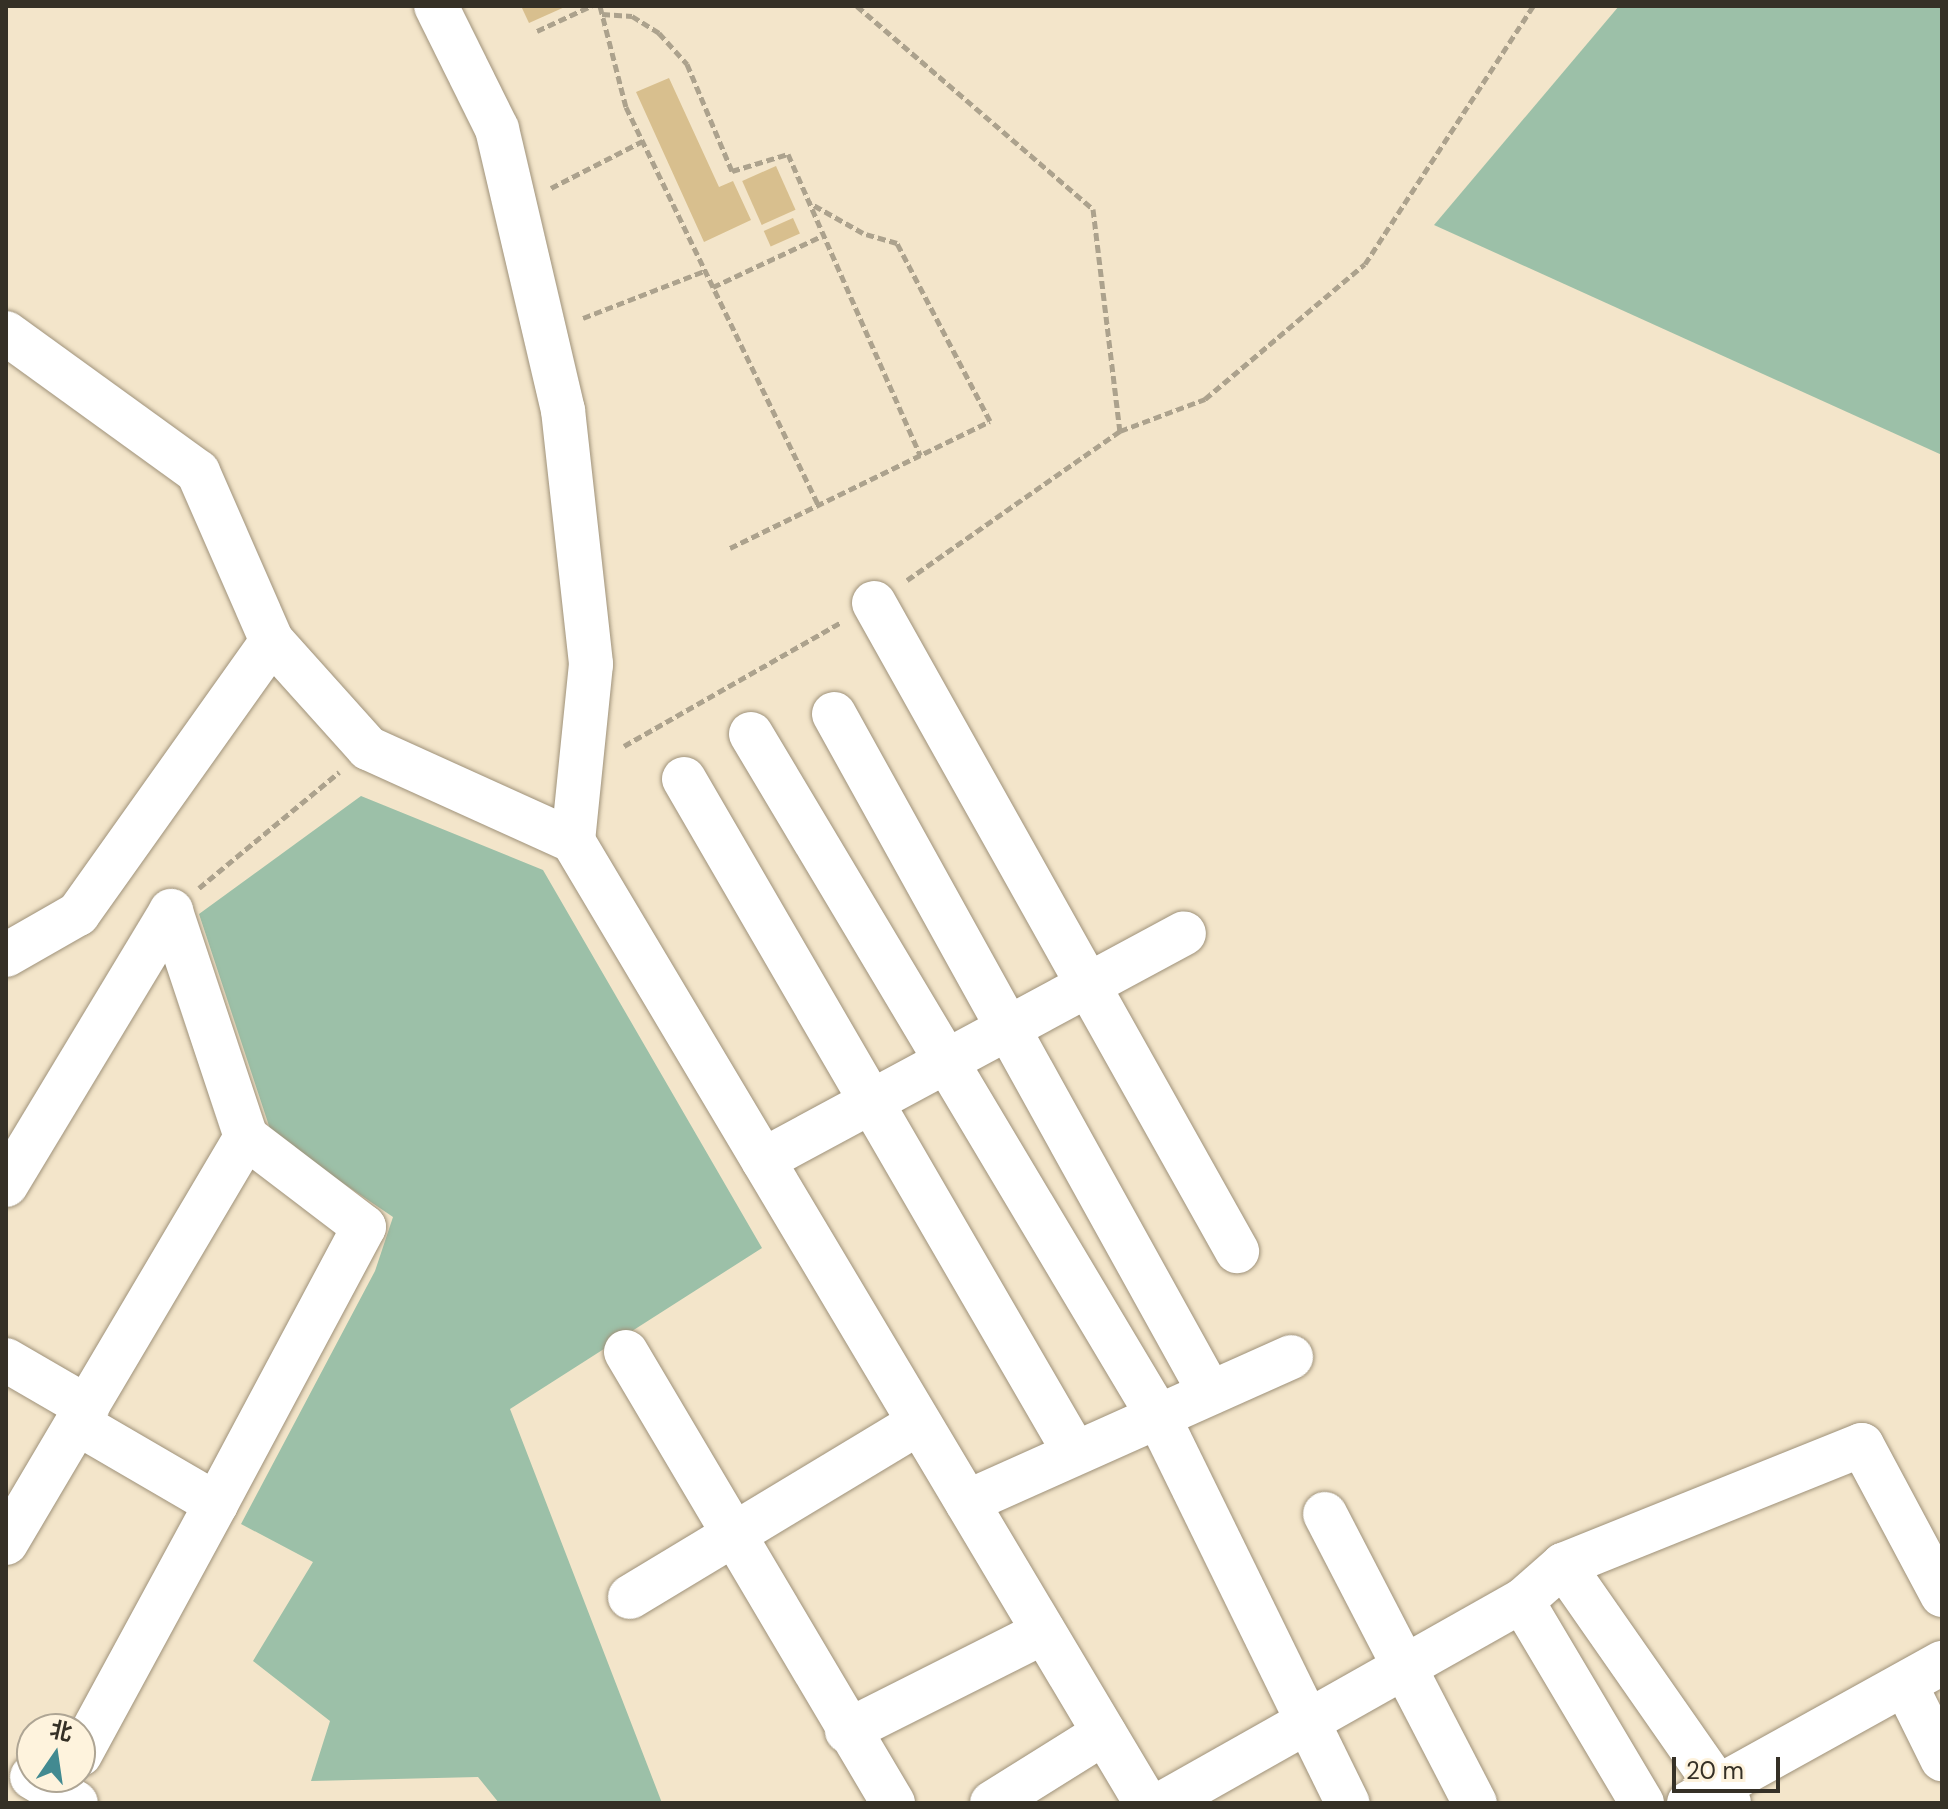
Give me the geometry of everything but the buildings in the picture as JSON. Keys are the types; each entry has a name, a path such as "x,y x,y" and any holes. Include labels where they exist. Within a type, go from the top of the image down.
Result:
{"street":[{"path":"436,6 497,129 563,410 591,664 573,841"},
{"path":"6,333 198,472 272,641 368,748 573,841 1146,1803"},
{"path":"874,603 1237,1251"},
{"path":"6,955 78,914 272,641"},
{"path":"834,714 1210,1393"},
{"path":"751,734 1158,1416 1348,1803"},
{"path":"684,779 1075,1453"},
{"path":"96,1725 364,1227 246,1137 171,911"},
{"path":"6,1185 171,911"},
{"path":"763,1160 1184,933"},
{"path":"6,1543 246,1137"},
{"path":"626,1352 847,1731 893,1803"},
{"path":"967,1502 1291,1357"},
{"path":"6,1360 216,1504"},
{"path":"630,1597 919,1423"},
{"path":"1163,1803 1522,1601 1563,1565 1862,1445 1942,1595"},
{"path":"1325,1514 1402,1669 1475,1803"},
{"path":"1563,1565 1713,1797 1923,1673 1942,1759"},
{"path":"1522,1601 1642,1803"},
{"path":"847,1731 1044,1632"},
{"path":"992,1803 1104,1733"}],"path":[{"path":"537,31 591,6"},
{"path":"600,6 626,107 818,504"},
{"path":"857,6 1093,209 1120,431"},
{"path":"580,771 874,603 1120,431 1205,399 1365,264 1533,6"},
{"path":"602,14 632,16 659,33 687,64 732,171 788,154 920,455"},
{"path":"515,206 643,141"},
{"path":"730,548 990,421 897,243 863,233 809,202"},
{"path":"713,287 824,235"},
{"path":"545,332 705,271"},
{"path":"171,911 368,748"}],"green space":[{"path":"1619,6 1942,6 1942,455 1434,225"},
{"path":"361,796 543,870 762,1248 510,1409 662,1803 499,1803 478,1777 311,1781 330,1721 253,1661 313,1562 241,1524 375,1271 393,1217 272,1135 199,914"}]}
